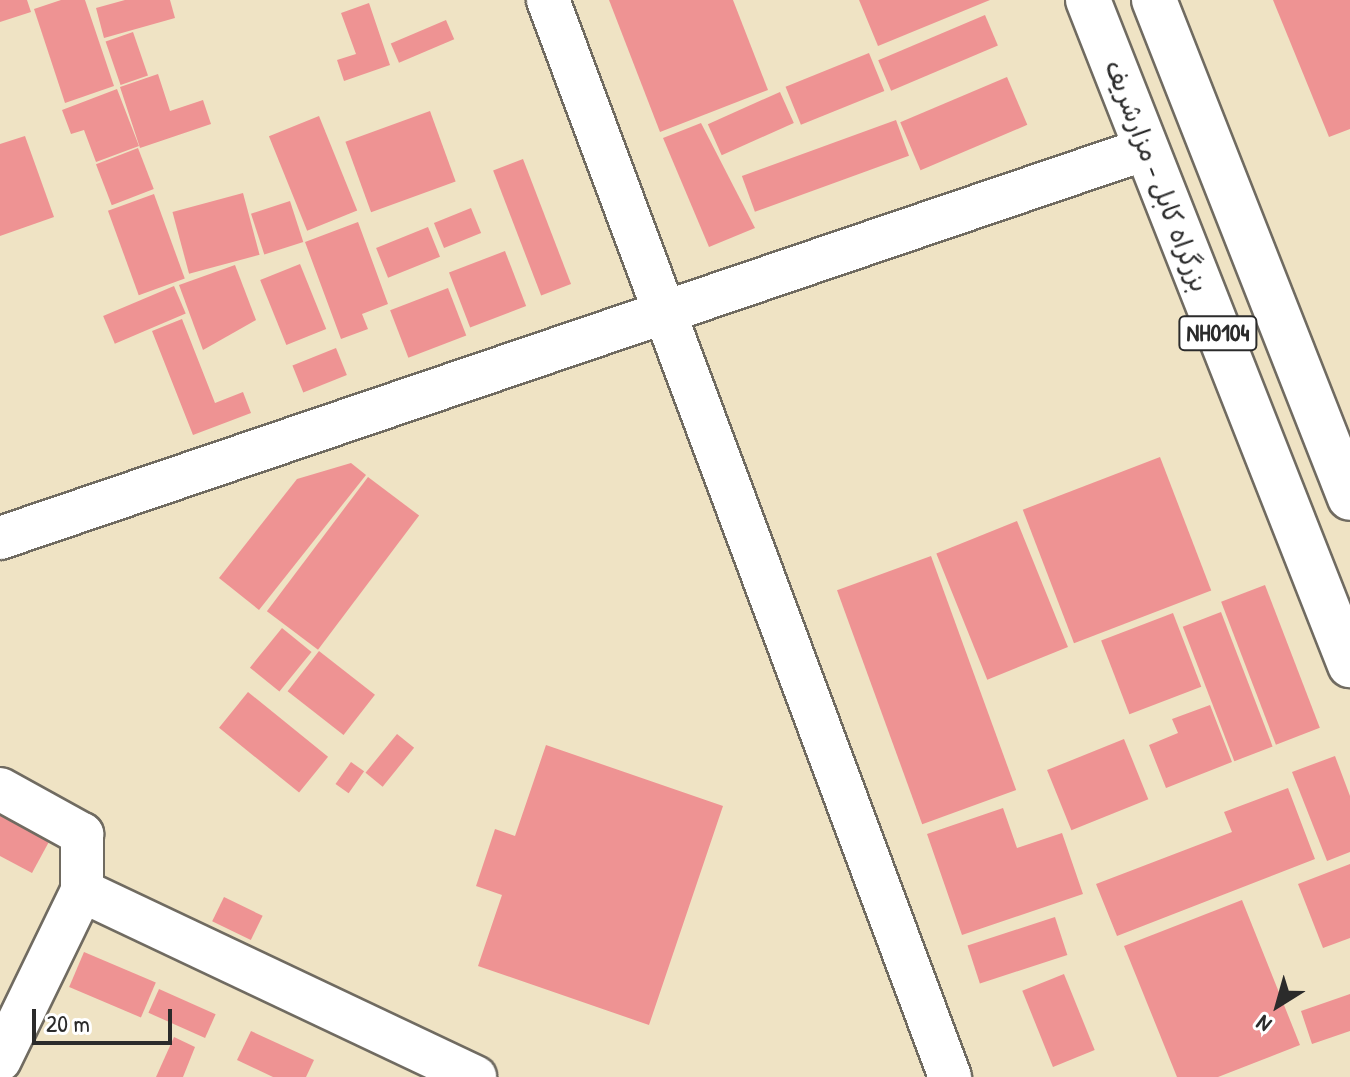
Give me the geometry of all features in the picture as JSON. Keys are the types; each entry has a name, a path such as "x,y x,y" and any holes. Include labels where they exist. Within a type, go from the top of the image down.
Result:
{"highway":[{"name":"بزرگراه کابل - مزارشریف","path":"1088,0 1350,665"},
{"name":"NH0104","path":"1154,0 1350,498"}],"street":[{"path":"548,0 669,310 950,1077"},
{"path":"0,538 1145,149"},
{"path":"0,789 82,834 82,891 0,1060"},
{"path":"82,891 475,1077"}],"building":[{"path":"0,0 27,0 31,12 0,22"},
{"path":"61,0 85,0 114,86 65,103 34,9"},
{"path":"125,0 170,0 175,18 104,38 96,8"},
{"path":"609,0 733,0 768,90 660,132"},
{"path":"859,0 990,0 878,46"},
{"path":"1273,0 1350,0 1350,129 1329,137"},
{"path":"369,3 390,65 344,81 337,60 356,54 341,13"},
{"path":"985,15 998,45 891,91 878,60"},
{"path":"446,20 454,39 399,63 391,43"},
{"path":"133,32 148,75 121,85 106,41"},
{"path":"869,53 884,91 801,125 786,87"},
{"path":"158,74 170,111 203,100 211,124 140,148 120,87"},
{"path":"1007,77 1027,125 921,170 900,122"},
{"path":"117,89 139,146 96,162 84,130 71,134 62,110"},
{"path":"780,92 794,123 722,155 708,124"},
{"path":"430,111 456,181 371,212 345,142"},
{"path":"319,116 357,211 307,231 269,136"},
{"path":"896,120 909,156 755,212 742,176"},
{"path":"701,123 755,228 709,247 663,138"},
{"path":"25,136 54,217 0,236 0,144"},
{"path":"138,148 154,189 112,205 96,164"},
{"path":"523,159 571,284 541,296 493,170"},
{"path":"243,193 260,255 189,274 172,212"},
{"path":"154,194 185,279 139,295 108,211"},
{"path":"290,201 303,242 264,255 251,214"},
{"path":"471,208 481,233 444,248 434,223"},
{"path":"358,222 388,304 362,314 368,329 341,339 305,242"},
{"path":"428,227 440,257 388,278 376,248"},
{"path":"505,251 526,306 470,328 449,273"},
{"path":"300,264 326,329 286,345 260,280"},
{"path":"235,265 256,320 203,350 179,285"},
{"path":"174,286 186,314 115,344 103,316"},
{"path":"448,288 466,336 408,358 390,310"},
{"path":"182,319 215,403 243,392 251,413 193,435 152,331"},
{"path":"336,348 347,375 303,392 292,366"},
{"path":"1160,457 1211,591 1074,643 1023,510"},
{"path":"351,463 366,475 259,610 219,578 297,479"},
{"path":"368,477 419,516 318,650 267,611"},
{"path":"1017,521 1068,647 987,680 936,554"},
{"path":"931,556 1016,790 922,824 837,590"},
{"path":"1265,585 1320,728 1276,745 1221,602"},
{"path":"1221,612 1273,746 1234,761 1183,627"},
{"path":"1173,613 1201,687 1129,714 1101,641"},
{"path":"282,628 312,652 279,692 250,668"},
{"path":"319,651 375,695 344,735 288,691"},
{"path":"248,692 328,757 299,793 219,728"},
{"path":"1210,705 1232,762 1166,788 1149,745 1178,733 1172,719"},
{"path":"397,734 414,748 383,787 366,773"},
{"path":"1124,739 1148,799 1071,830 1047,770"},
{"path":"546,745 723,806 649,1025 478,966 502,895 476,886 495,829 515,836"},
{"path":"1335,756 1350,796 1350,852 1327,861 1292,772"},
{"path":"351,762 364,771 349,793 336,784"},
{"path":"1288,788 1315,859 1117,936 1096,884 1232,832 1224,812"},
{"path":"1003,808 1017,848 1062,833 1083,894 962,935 927,834"},
{"path":"0,812 51,838 32,873 0,856"},
{"path":"1350,864 1350,938 1323,948 1298,884"},
{"path":"224,897 263,916 251,940 212,921"},
{"path":"1242,900 1300,1045 1218,1077 1177,1077 1124,946"},
{"path":"1055,917 1067,955 980,983 968,945"},
{"path":"84,952 156,982 141,1017 69,987"},
{"path":"1064,974 1095,1050 1053,1067 1022,991"},
{"path":"159,989 216,1014 205,1038 148,1013"},
{"path":"1350,994 1350,1031 1312,1044 1301,1011"},
{"path":"251,1031 314,1060 306,1077 273,1077 237,1060"},
{"path":"174,1037 195,1047 183,1077 156,1077"}]}
